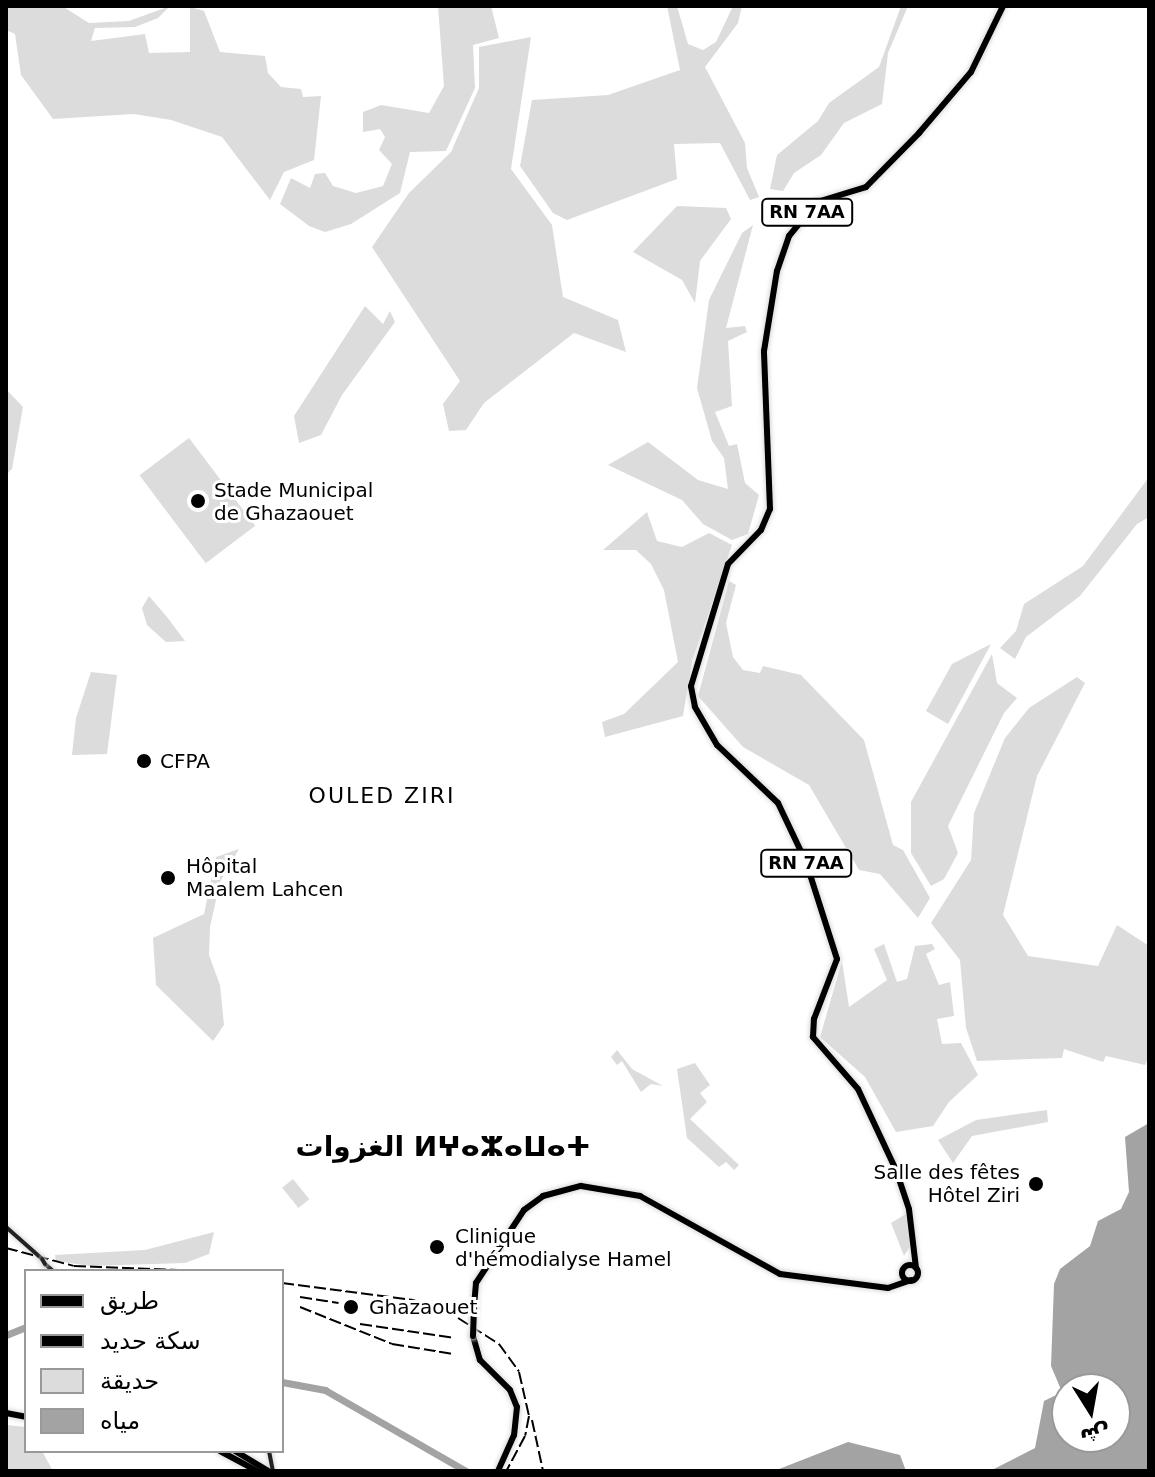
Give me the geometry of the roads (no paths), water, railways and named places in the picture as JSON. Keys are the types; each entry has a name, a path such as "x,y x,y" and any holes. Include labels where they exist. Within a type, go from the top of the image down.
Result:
{"main road":[{"name":"RN 7AA","path":"916,1268 916,1251 903,1188 864,1101 813,1037 837,952 818,913 806,862 778,803 717,745 695,707 691,686 728,564 761,530 770,509 764,351 777,271 789,236 817,202 866,187 919,133 971,72 1003,6"},
{"path":"498,1471 514,1435 517,1407 510,1390 480,1360 473,1336 476,1283 524,1210 543,1196 581,1186 640,1196 770,1271 879,1287 911,1280 918,1274 916,1268 907,1266"},
{"path":"6,1227 51,1269"},
{"path":"879,1287 903,1274 916,1251"},
{"path":"903,1274 911,1280"},
{"path":"224,1453 257,1471"},
{"path":"239,1453 271,1470"}],"water":[{"path":"1149,1123 1149,1471 990,1471 1035,1448 1044,1401 1051,1398 1051,1453 1131,1453 1131,1373 1054,1373 1051,1366 1054,1284 1060,1269 1090,1246 1098,1221 1121,1209 1129,1192 1125,1137"},
{"path":"848,1442 900,1455 906,1471 774,1471"}],"waterway":[{"path":"6,1335 24,1328"},
{"path":"284,1382 325,1390 466,1471"}],"railway":[{"path":"6,1248 74,1266 152,1269"},
{"path":"284,1283 413,1300 458,1318 499,1344 519,1372 529,1416 525,1436 506,1471"},
{"path":"300,1297 339,1303"},
{"path":"300,1307 392,1344 453,1354"},
{"path":"360,1324 455,1338"},
{"path":"532,1420 543,1471"}],"place":[{"name":"Stade Municipal de Ghazaouet","path":"198,501"},
{"name":"CFPA","path":"144,761"},
{"name":"Hôpital Maalem Lahcen","path":"168,878"},
{"name":"Salle des fêtes Hôtel Ziri","path":"1036,1184"},
{"name":"Clinique d'hémodialyse Hamel","path":"437,1247"},
{"name":"Ghazaouet","path":"351,1307"}],"district":[{"name":"OULED ZIRI","path":"382,796"},
{"name":"الغزوات ⵍⵖⴰⵣⴰⵡⴰⵜ","path":"443,1147"}]}
